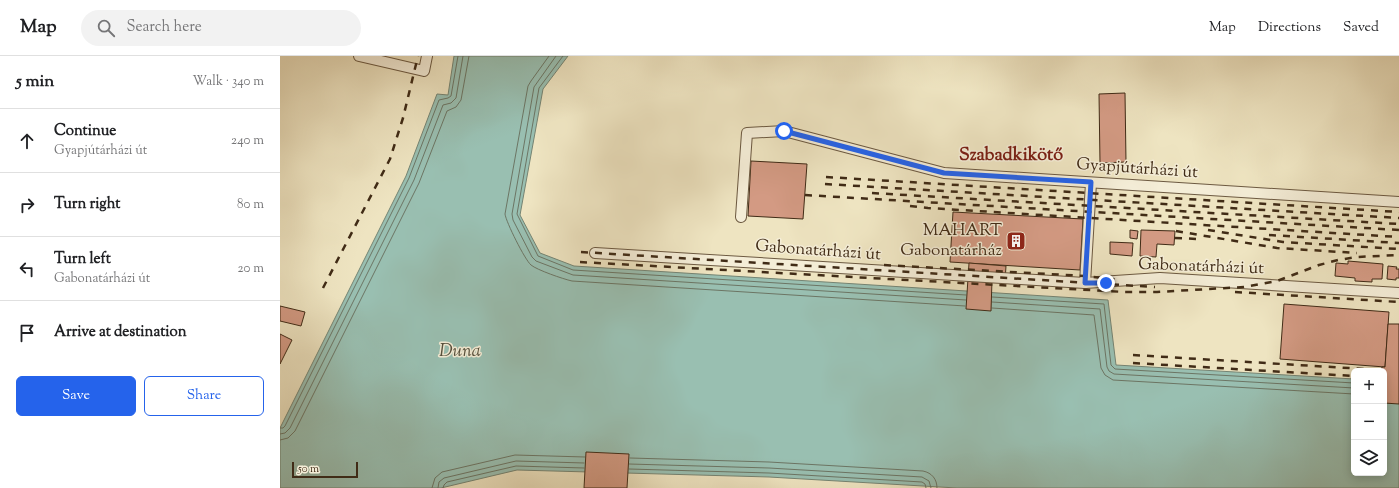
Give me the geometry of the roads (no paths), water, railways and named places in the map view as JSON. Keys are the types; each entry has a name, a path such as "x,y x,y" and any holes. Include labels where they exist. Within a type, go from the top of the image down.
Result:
{"lane":[{"path":"359,56 424,71 427,56"},
{"name":"Gyapjútárházi út","path":"741,217 747,133 784,131 944,173 1399,202"},
{"path":"1085,283 1091,182"},
{"name":"Gabonatárházi út","path":"595,253 1085,283 1160,278 1399,293"}],"water":[{"name":"Duna","path":"454,56 568,56 543,89 520,215 540,253 574,266 1108,300 1116,365 1351,379 1351,476 1387,476 1387,381 1399,382 1399,488 957,488 769,477 517,470 441,488 280,488 280,428 406,176 437,94 448,95"}],"railway":[{"path":"323,288 390,159 403,118 418,56"},
{"path":"826,177 1399,212"},
{"path":"825,184 1399,218"},
{"path":"872,193 1399,224"},
{"path":"805,195 1399,230"},
{"path":"910,206 1399,237"},
{"path":"1208,230 1283,242 1399,249"},
{"path":"1176,231 1277,248 1357,253"},
{"path":"1269,235 1399,243"},
{"path":"1175,238 1198,239"},
{"path":"581,252 1155,287"},
{"path":"580,262 1125,292 1157,292 1244,287 1277,281 1319,265 1338,260 1357,257 1399,255"},
{"path":"884,265 1085,276 1121,280"},
{"path":"1235,292 1399,302"},
{"path":"1133,355 1351,368"},
{"path":"1133,363 1351,376"}],"place":[{"name":"MAHART Gabonatárház","path":"1016,241"}],"district":[{"name":"Szabadkikötő","path":"1011,156"}]}
